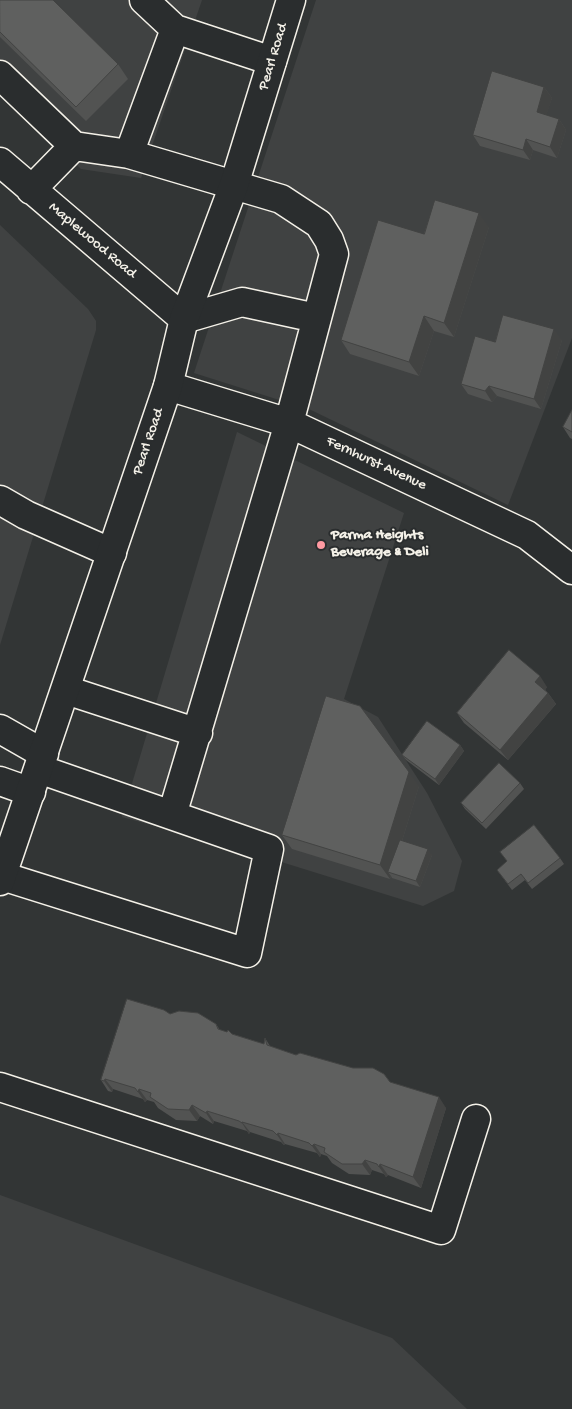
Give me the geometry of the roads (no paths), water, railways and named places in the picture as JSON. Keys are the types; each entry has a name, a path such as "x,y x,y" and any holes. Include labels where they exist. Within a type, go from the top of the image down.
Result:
{"main road":[{"path":"144,0 175,29 272,60"},
{"name":"Pearl Road","path":"1,879 168,386 184,319 234,185 291,0"},
{"path":"129,154 175,29"},
{"path":"0,74 74,146 129,154 281,199 319,224 329,240 334,254 289,423 172,815"},
{"path":"31,190 74,146"},
{"name":"Maplewood Road","path":"0,162 184,319"},
{"path":"184,319 242,302 316,318"},
{"name":"Fernhurst Avenue","path":"168,386 289,423 527,535 572,570"},
{"path":"0,500 26,515 112,553"},
{"path":"66,690 198,733"},
{"path":"0,729 38,772 172,815 269,849 247,953 1,879"},
{"path":"0,781 38,772"},
{"path":"0,1087 441,1230 476,1119"}],"place":[{"name":"Parma Heights Beverage & Deli","path":"321,545"}]}
